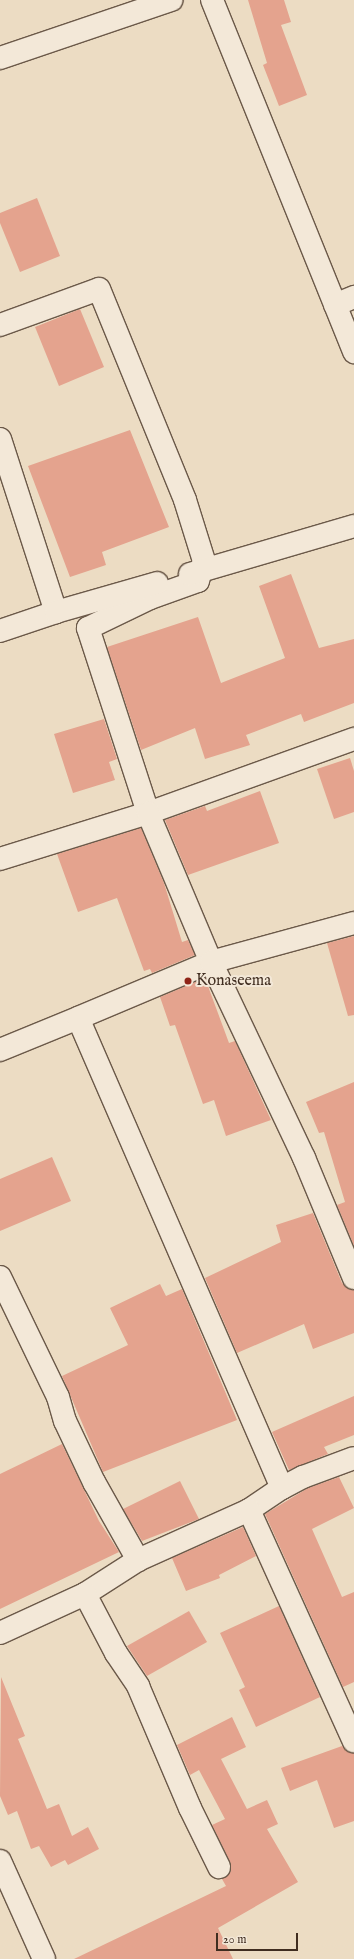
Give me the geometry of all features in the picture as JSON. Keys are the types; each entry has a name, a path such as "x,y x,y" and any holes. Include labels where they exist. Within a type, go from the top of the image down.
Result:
{"street":[{"path":"0,58 171,0"},
{"path":"212,0 345,301 354,352"},
{"path":"0,325 99,289 185,500 204,561 198,581 150,598 88,628 148,813 211,962 304,1158 354,1278"},
{"path":"1,445 56,612"},
{"path":"0,631 56,612 354,526"},
{"path":"0,859 148,813 354,739"},
{"path":"0,1050 211,962 354,923"},
{"path":"78,1018 282,1488"},
{"path":"0,1277 55,1390 65,1421 94,1482 138,1560"},
{"path":"0,1633 85,1594 138,1560 249,1510 282,1488 354,1458"},
{"path":"249,1510 354,1741"},
{"path":"85,1594 116,1653 138,1686 190,1808 219,1868"},
{"path":"0,1861 44,1959"}],"building":[{"path":"248,0 284,0 291,22 281,25 307,95 279,106 263,65 267,63"},
{"path":"37,198 60,256 20,272 0,223 0,213"},
{"path":"80,309 104,367 59,386 35,327"},
{"path":"130,430 169,527 102,552 106,565 70,577 28,466"},
{"path":"291,574 319,648 354,639 354,703 304,722 301,714 246,735 250,745 205,759 195,728 141,750 107,647 198,617 221,683 285,658 259,586"},
{"path":"104,719 117,759 109,762 115,780 73,793 54,734"},
{"path":"350,758 354,771 354,812 334,819 317,769"},
{"path":"260,791 279,843 188,875 165,820 205,806 207,811"},
{"path":"141,828 164,883 182,942 188,940 195,955 152,973 150,969 144,971 117,898 78,912 57,854"},
{"path":"354,936 354,1015 348,1016 327,943"},
{"path":"205,978 229,1043 235,1041 271,1120 226,1136 214,1100 203,1104 175,1025 170,1026 160,997"},
{"path":"354,1082 354,1246 337,1205 345,1202 324,1132 319,1133 306,1102"},
{"path":"52,1157 71,1201 0,1231 0,1179"},
{"path":"313,1213 342,1283 354,1290 354,1333 313,1349 304,1324 237,1353 205,1278 281,1242 276,1225"},
{"path":"160,1284 166,1296 182,1289 237,1420 103,1472 62,1376 128,1345 110,1308"},
{"path":"354,1396 354,1435 324,1447 328,1454 289,1470 272,1432"},
{"path":"62,1444 99,1521 119,1552 0,1609 0,1474"},
{"path":"339,1477 354,1508 312,1529 342,1597 354,1592 354,1682 343,1687 265,1514 308,1488"},
{"path":"180,1481 199,1519 142,1541 123,1509"},
{"path":"243,1527 256,1556 219,1575 220,1578 186,1591 172,1558"},
{"path":"279,1606 320,1697 256,1727 239,1690 245,1687 220,1633"},
{"path":"189,1611 207,1642 147,1676 127,1646"},
{"path":"1,1677 25,1736 18,1739 47,1809 59,1804 72,1836 88,1827 99,1849 68,1865 65,1860 51,1867 39,1846 31,1849 17,1811 8,1815 0,1796"},
{"path":"232,1717 246,1747 221,1759 247,1809 267,1800 278,1824 267,1829 298,1882 218,1928 233,1959 74,1959 226,1886 222,1879 231,1871 230,1862 212,1825 225,1819 199,1770 190,1775 177,1745"},
{"path":"342,1746 354,1753 354,1821 334,1828 317,1780 290,1791 281,1768"}],"place":[{"name":"Konaseema","path":"188,981"}]}
